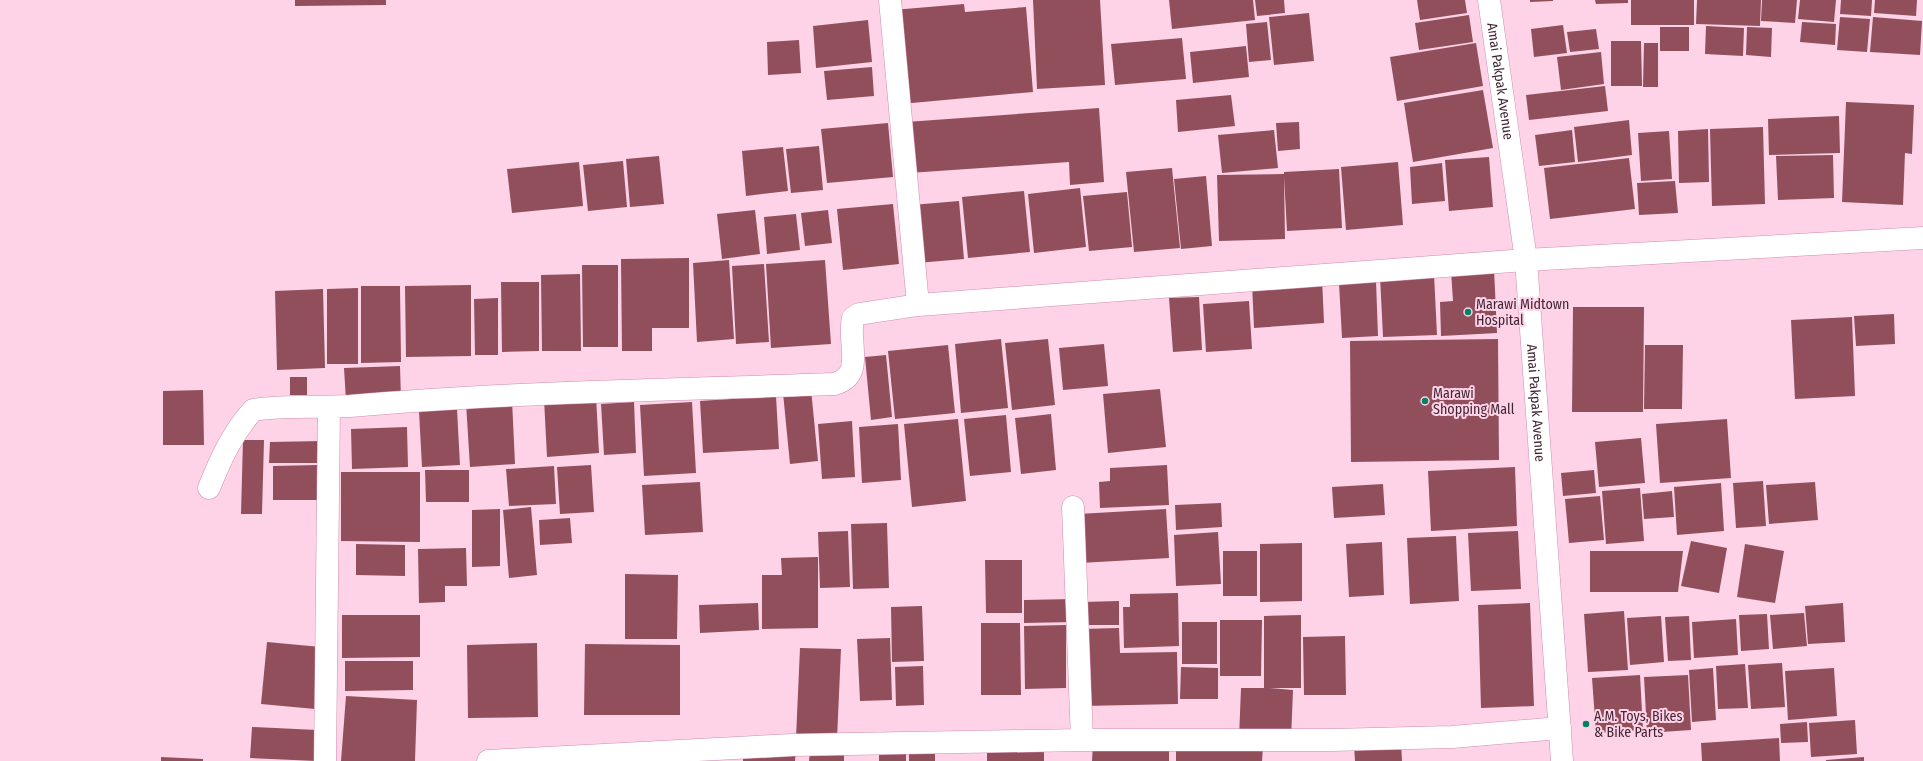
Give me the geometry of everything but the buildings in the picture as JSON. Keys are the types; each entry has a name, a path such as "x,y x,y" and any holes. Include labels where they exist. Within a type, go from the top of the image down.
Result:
{"main road":[{"path":"890,0 918,305"},
{"name":"Amai Pakpak Avenue","path":"1489,0 1526,260 1562,761"},
{"path":"209,488 226,448 238,427 253,410 266,408 329,408 417,400 834,384 842,382 850,377 853,367 851,326 853,318 859,314 918,305 1526,260 1923,238"},
{"path":"325,761 329,408"},
{"path":"1073,507 1082,740"},
{"path":"488,761 793,745 1082,740 1332,740 1452,737 1560,728"}],"place":[{"name":"Marawi Midtown Hospital","path":"1468,312"},
{"name":"Marawi Shopping Mall","path":"1425,401"},
{"name":"A.M. Toys, Bikes & Bike Parts","path":"1586,724"}]}
